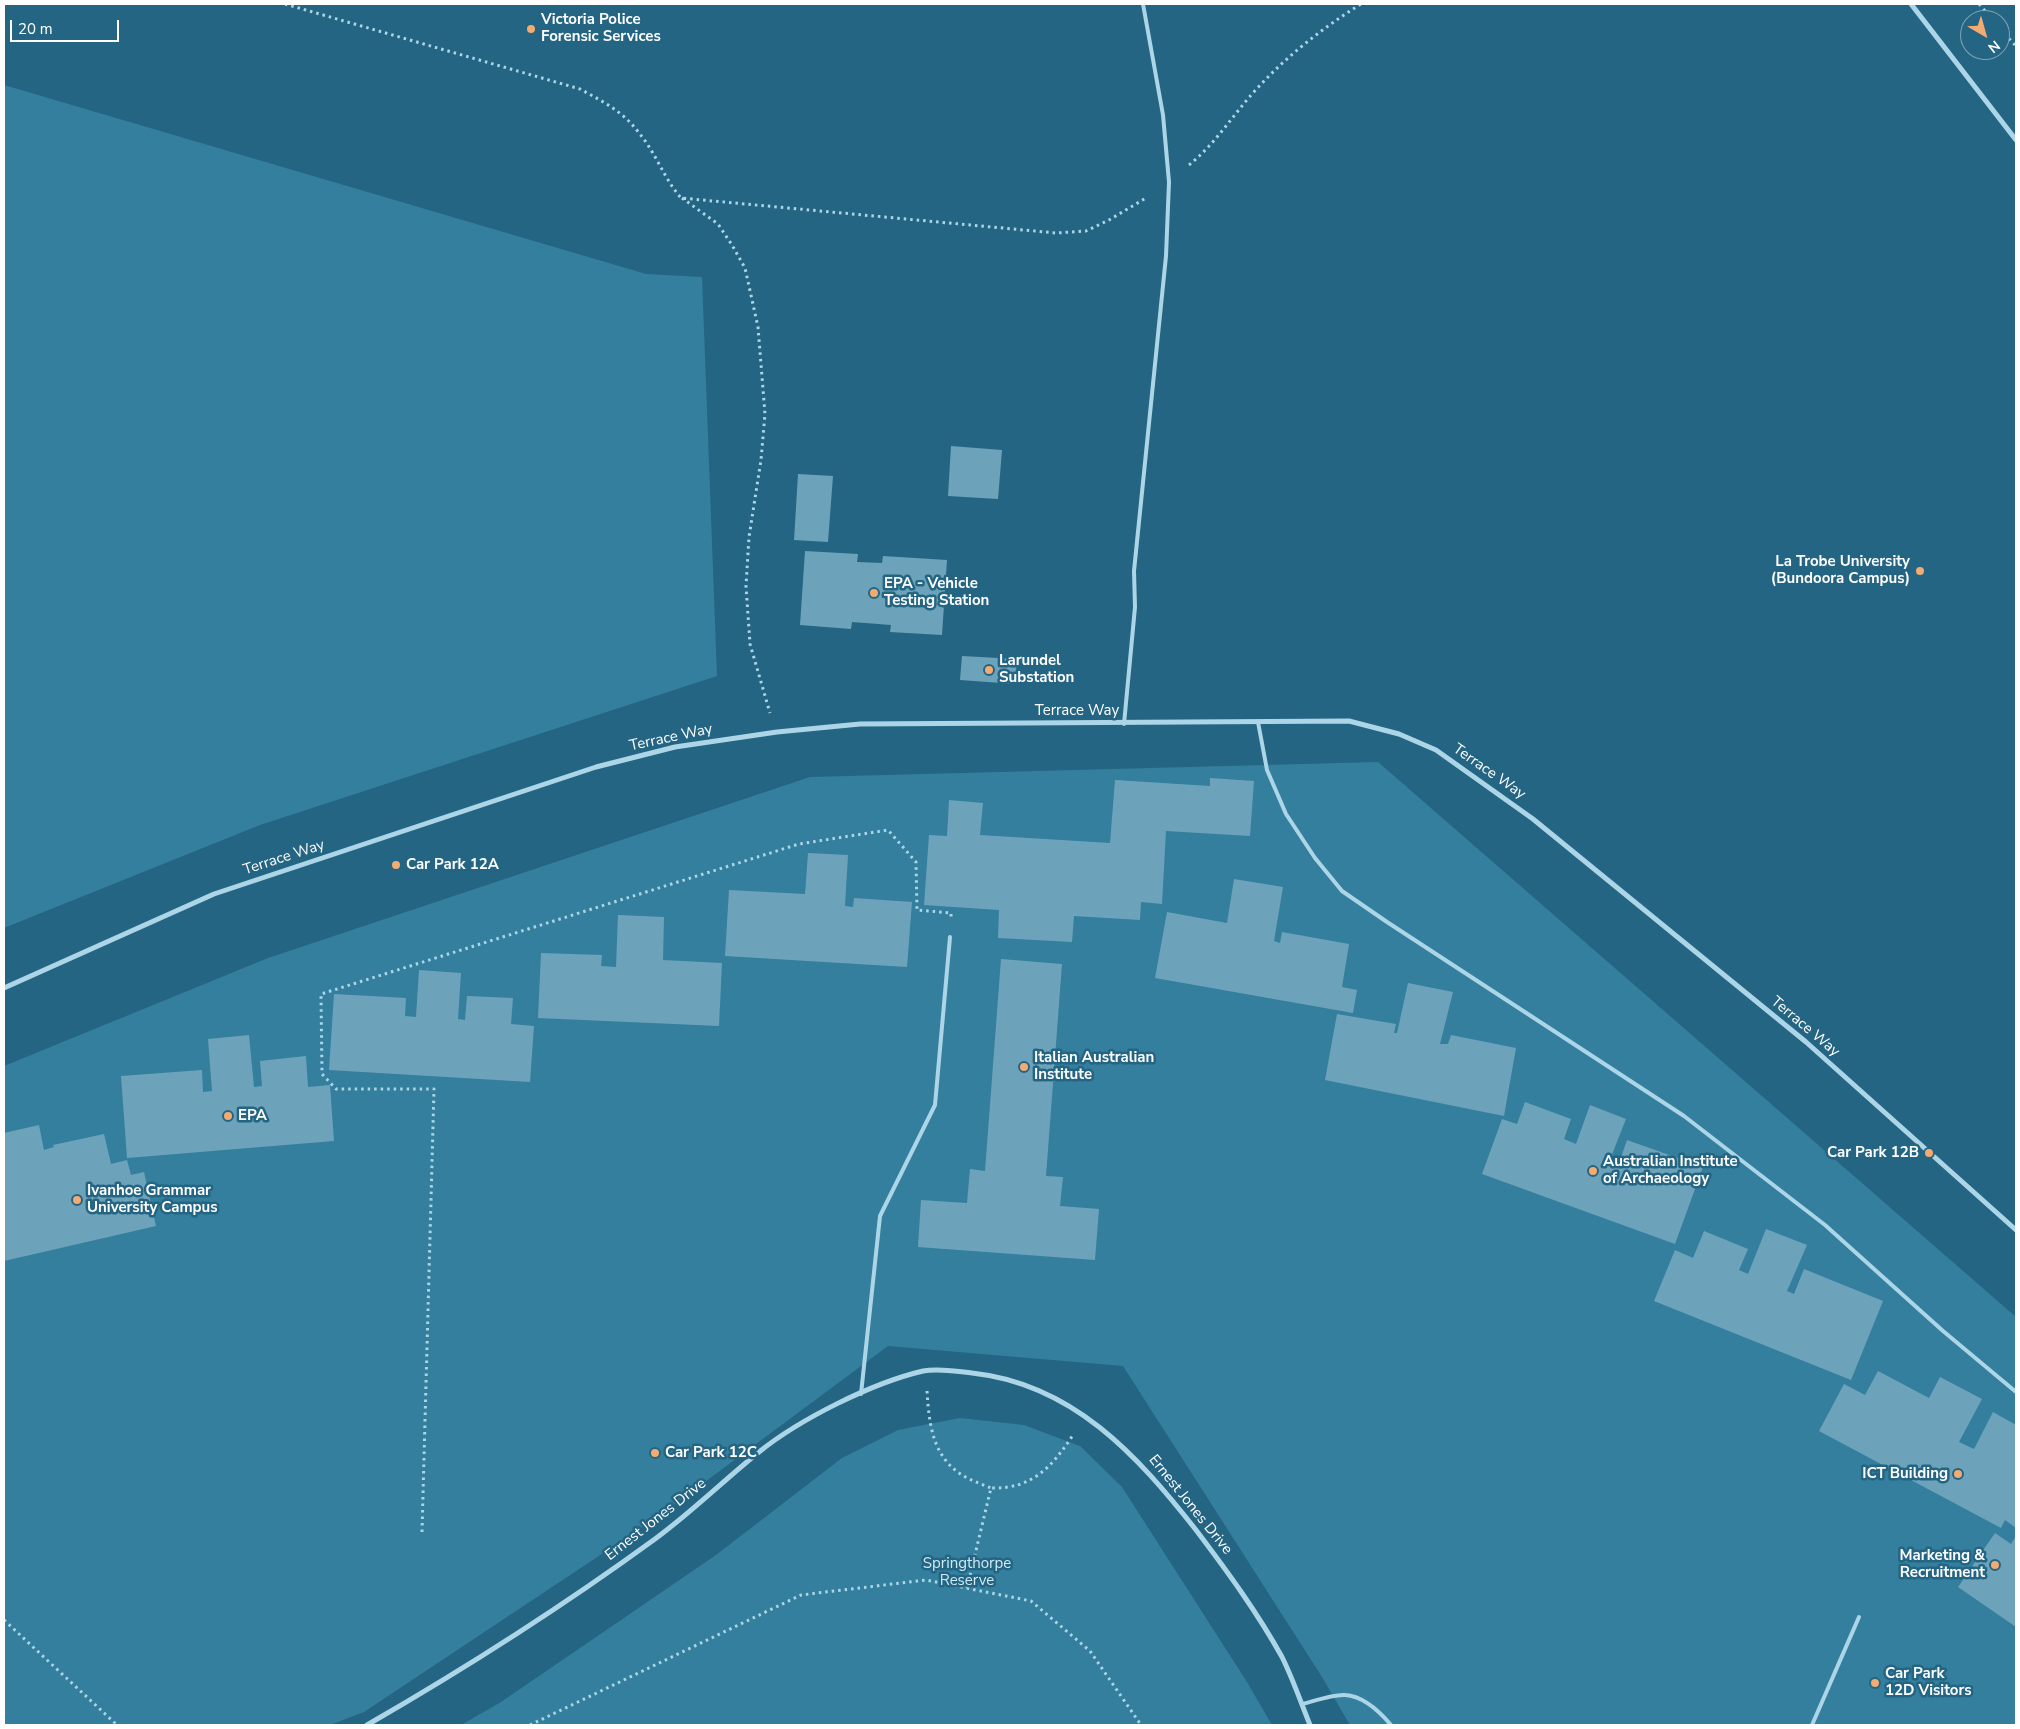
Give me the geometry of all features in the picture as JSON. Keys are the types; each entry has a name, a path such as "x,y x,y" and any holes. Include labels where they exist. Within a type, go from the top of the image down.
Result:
{"street":[{"path":"1911,4 2016,140"},
{"name":"Terrace Way","path":"4,988 214,894 596,767 675,747 777,732 860,724 1124,724 1349,721 1399,734 1436,750 1533,819 1806,1042 2016,1230"},
{"name":"Ernest Jones Drive","path":"367,1725 454,1673 592,1585 669,1529 760,1451 791,1429 861,1394 926,1371 956,1371 993,1375 1031,1386 1086,1416 1137,1459 1232,1576 1282,1659 1310,1725"}],"lane":[{"path":"1124,724 1135,607 1134,571 1166,256 1169,182 1163,115 1142,4"},
{"path":"1258,722 1267,770 1286,814 1315,858 1342,891 1684,1116 1826,1225 1943,1331 2016,1392"},
{"path":"861,1394 880,1216 935,1105 950,937"},
{"path":"1812,1725 1859,1617"},
{"path":"1302,1704 1345,1695 1363,1701 1382,1714 1391,1725"}],"path":[{"path":"286,4 580,89 614,108 639,132 669,183 681,198 718,224 744,268 758,327 765,414 761,460 749,537 746,586 750,644 763,695 777,732"},
{"path":"681,198 1056,233 1086,231 1109,220 1169,182 1194,161 1216,138 1252,94 1295,51 1328,24 1360,4"},
{"path":"422,1532 434,1088 336,1089 322,1074 321,994 799,844 888,830 916,862 916,910 951,913 950,937"},
{"path":"926,1371 928,1412 933,1441 946,1462 962,1475 991,1488 1008,1488 1027,1483 1042,1473 1061,1453 1086,1416"},
{"path":"967,1588 991,1488"},
{"path":"530,1725 801,1595 926,1580 1031,1601 1090,1651 1141,1725"},
{"path":"4,1620 117,1725"}],"green space":[{"path":"4,85 646,274 702,277 717,676 260,825 4,928"},
{"path":"1378,762 2016,1317 2016,1725 1350,1725 1322,1677 1123,1366 888,1346 659,1516 364,1712 330,1725 4,1725 4,1066 268,958 810,777"},
{"name":"Springthorpe Reserve","path":"960,1418 1024,1425 1080,1446 1122,1487 1247,1682 1272,1725 461,1725 501,1702 716,1555 842,1458 898,1430"}],"building":[{"path":"951,446 1002,450 998,499 948,496"},
{"path":"798,474 833,476 828,542 794,540"},
{"name":"EPA - Vehicle Testing Station","path":"805,551 858,554 857,562 882,563 883,556 947,560 942,635 890,632 891,625 852,622 851,629 800,625"},
{"name":"Larundel Substation","path":"962,656 1017,659 1015,684 960,680"},
{"path":"1210,778 1254,781 1250,836 1166,831 1162,904 1141,902 1140,920 1074,916 1072,942 998,938 999,910 924,905 929,835 947,836 949,800 983,803 980,835 1110,843 1115,780 1210,786"},
{"path":"808,853 848,855 845,906 853,907 854,898 912,902 907,967 725,956 729,890 805,894"},
{"path":"1234,879 1283,887 1274,941 1280,943 1282,932 1349,944 1342,987 1357,990 1353,1013 1155,978 1167,912 1227,923"},
{"path":"618,915 664,917 663,960 722,963 719,1026 538,1018 541,953 602,955 601,966 616,967"},
{"name":"Italian Australian Institute","path":"1001,959 1062,964 1046,1176 1063,1177 1060,1206 1099,1209 1095,1260 918,1247 921,1200 967,1203 970,1169 985,1171"},
{"path":"419,970 461,973 458,1019 465,1020 467,996 513,998 511,1024 534,1026 530,1082 329,1070 334,994 406,998 405,1016 416,1017"},
{"path":"1408,983 1453,992 1440,1044 1448,1044 1451,1035 1516,1048 1504,1116 1325,1080 1337,1014 1396,1024 1394,1033 1397,1033"},
{"name":"EPA","path":"249,1035 254,1087 262,1086 260,1061 306,1056 308,1087 330,1085 334,1141 127,1158 121,1076 202,1070 203,1092 212,1091 208,1039"},
{"name":"Australian Institute of Archaeology","path":"1525,1102 1571,1119 1564,1139 1576,1144 1590,1105 1626,1119 1611,1157 1620,1160 1627,1140 1703,1167 1675,1244 1482,1174 1502,1119 1517,1124"},
{"name":"Ivanhoe Grammar University Campus","path":"39,1125 44,1150 54,1147 53,1145 104,1134 111,1164 127,1160 131,1175 144,1172 156,1226 4,1261 4,1133"},
{"path":"1766,1229 1807,1245 1787,1291 1794,1294 1804,1269 1883,1301 1851,1380 1654,1301 1675,1250 1693,1258 1704,1231 1748,1249 1739,1270 1748,1274"},
{"name":"ICT Building","path":"1878,1371 1929,1398 1940,1377 1982,1399 1959,1442 1974,1449 1993,1412 2016,1425 2016,1528 2005,1520 2001,1528 1819,1431 1844,1384 1865,1395"},
{"name":"Marketing & Recruitment","path":"1995,1533 2011,1544 2016,1536 2016,1627 1958,1587"}],"place":[{"name":"Victoria Police Forensic Services","path":"531,29"},
{"name":"La Trobe University (Bundoora Campus)","path":"1920,571"},
{"name":"EPA - Vehicle Testing Station","path":"874,593"},
{"name":"Larundel Substation","path":"989,670"},
{"name":"Car Park 12A","path":"396,865"},
{"name":"Italian Australian Institute","path":"1024,1067"},
{"name":"EPA","path":"228,1116"},
{"name":"Car Park 12B","path":"1929,1153"},
{"name":"Australian Institute of Archaeology","path":"1593,1171"},
{"name":"Ivanhoe Grammar University Campus","path":"77,1200"},
{"name":"Car Park 12C","path":"655,1453"},
{"name":"ICT Building","path":"1958,1474"},
{"name":"Marketing & Recruitment","path":"1995,1565"},
{"name":"Car Park 12D Visitors","path":"1875,1683"}]}
